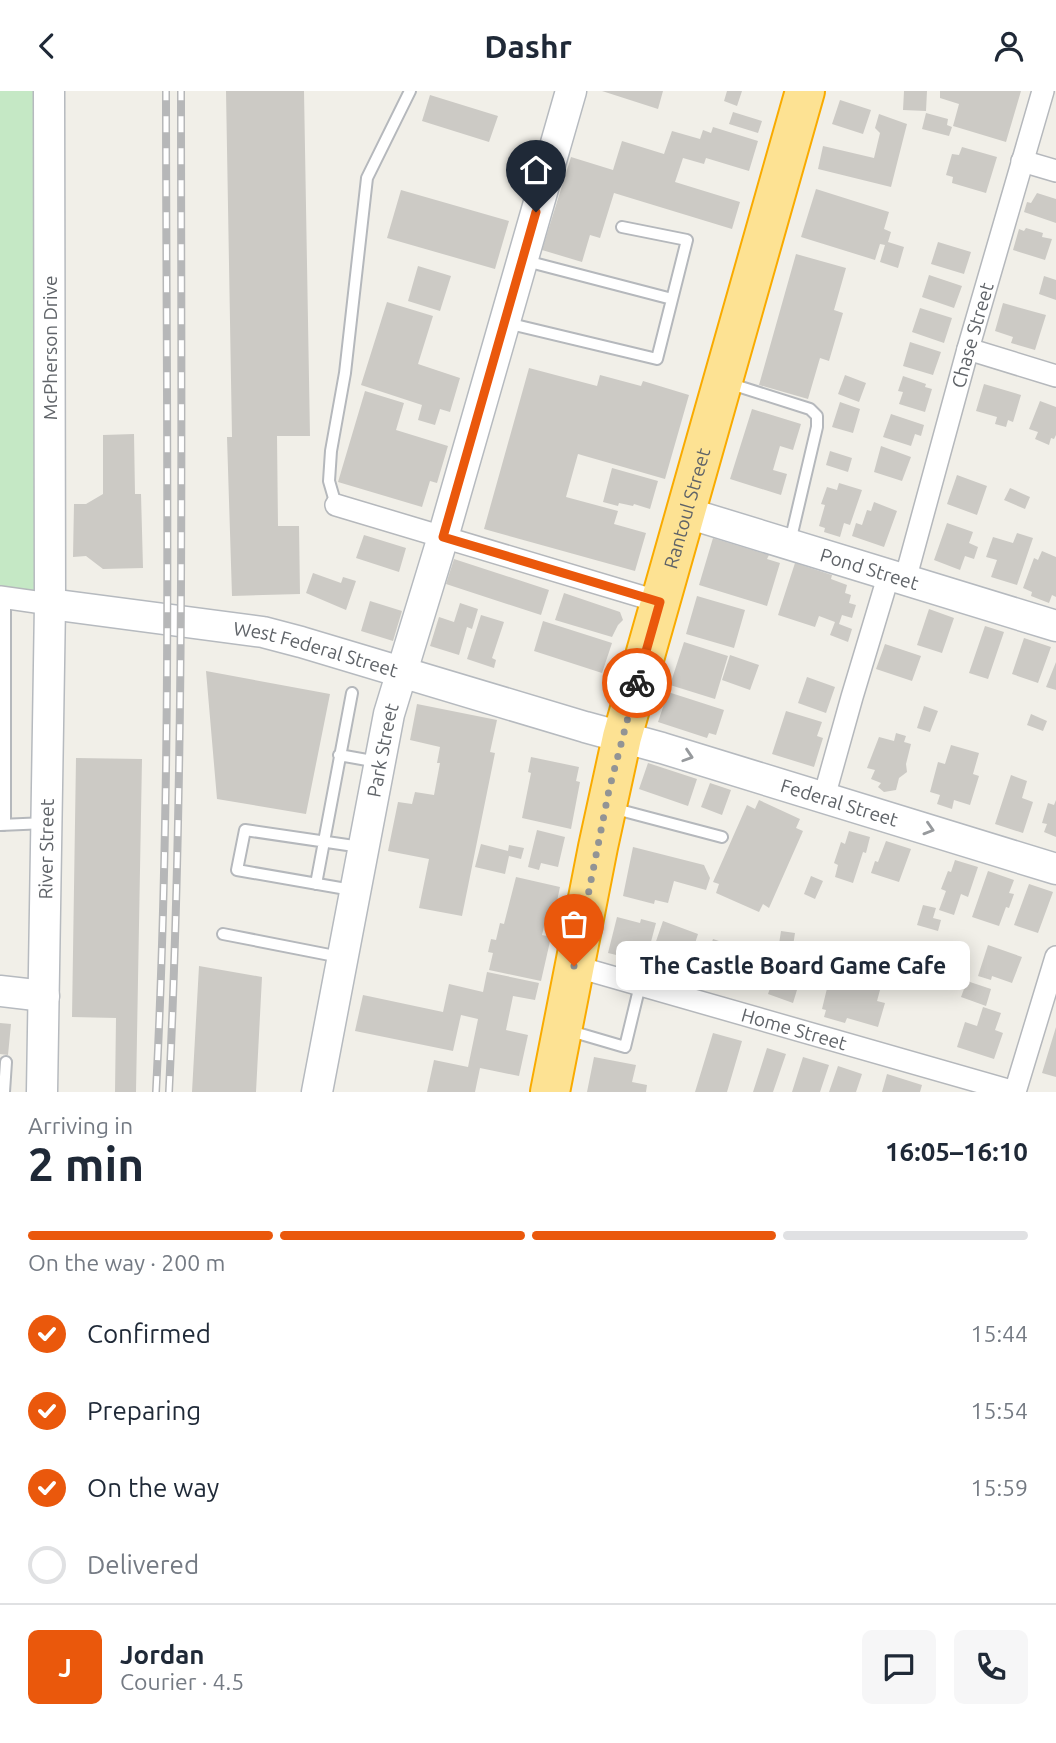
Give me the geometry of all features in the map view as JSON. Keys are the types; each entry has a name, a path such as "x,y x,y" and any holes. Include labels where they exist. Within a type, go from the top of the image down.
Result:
{"highway":[{"name":"Rantoul Street","path":"550,1092 622,737 804,91"}],"street":[{"name":"McPherson Drive","path":"49,91 50,604"},
{"name":"Park Street","path":"317,1092 388,714 443,537 571,91"},
{"name":"Chase Street","path":"824,797 852,697 897,577 968,349 1043,91"},
{"path":"1022,161 1056,171"},
{"path":"968,349 1056,376"},
{"path":"337,505 660,602"},
{"name":"Pond Street","path":"684,512 1056,626"},
{"name":"West Federal Street","path":"3,598 263,632 622,737"},
{"name":"River Street","path":"42,1092 50,604"},
{"name":"Federal Street","path":"622,737 1056,869"},
{"path":"1015,1092 1056,957"},
{"name":"Home Street","path":"574,966 1015,1092"},
{"path":"0,991 44,996"}],"lane":[{"path":"337,505 329,481 331,450 345,373 367,178 410,91"},
{"path":"504,322 657,359 687,240 622,227"},
{"path":"522,260 672,299"},
{"path":"722,381 810,409 817,416 817,427 789,544"},
{"path":"3,598 2,825 46,823"},
{"path":"316,884 352,693"},
{"path":"339,755 380,762"},
{"path":"606,806 722,837"},
{"path":"355,891 237,870 245,830 363,848"},
{"path":"223,934 342,958"},
{"path":"562,1029 625,1047 640,985"},
{"path":"4,1092 6,1062"}],"green space":[{"path":"0,91 49,91 50,604 0,597"}],"building":[{"path":"226,91 304,91 310,436 277,436 278,526 299,526 300,594 232,596 227,437 232,437"},
{"path":"602,91 663,91 658,109"},
{"path":"727,91 742,91 737,106 724,101"},
{"path":"904,91 927,91 926,111 903,110"},
{"path":"940,91 1021,91 1006,142 953,126 959,104 940,98"},
{"path":"430,95 498,116 489,142 422,121"},
{"path":"840,100 871,110 863,134 832,124"},
{"path":"733,112 762,121 758,133 729,124"},
{"path":"926,113 948,119 947,125 952,127 949,136 922,129"},
{"path":"879,114 907,124 891,187 818,169 823,146 874,158 880,133 875,128"},
{"path":"713,127 758,141 749,171 706,158 704,164 683,158 675,182 740,202 732,229 614,193 600,238 590,235 582,262 542,250 571,157 613,170 622,141 664,154 672,131 700,139 703,130 711,133"},
{"path":"962,147 997,157 986,193 952,183 953,177 946,175 952,154 959,155"},
{"path":"816,189 889,212 884,229 891,232 888,242 904,247 898,268 880,262 885,245 880,244 875,260 801,237"},
{"path":"401,190 509,221 495,269 387,238"},
{"path":"1037,193 1056,199 1056,223 1024,212 1027,202 1031,203"},
{"path":"1026,228 1052,239 1045,260 1013,250 1019,229 1024,231"},
{"path":"938,242 971,252 964,274 931,264"},
{"path":"796,254 846,268 834,310 843,313 829,361 820,358 808,399 759,385"},
{"path":"418,266 451,276 440,311 408,301"},
{"path":"929,275 962,286 954,308 922,297"},
{"path":"1044,276 1056,280 1056,300 1039,294"},
{"path":"387,302 433,316 418,364 460,378 450,412 440,409 435,425 418,420 422,405 361,385"},
{"path":"1003,303 1046,315 1035,350 1011,343 1013,337 995,331"},
{"path":"920,308 952,318 944,343 912,332"},
{"path":"910,342 941,352 933,375 903,366"},
{"path":"529,368 597,386 600,375 641,386 643,381 689,395 665,479 578,454 566,497 618,511 614,524 646,533 635,571 484,529"},
{"path":"845,375 866,383 859,402 838,394"},
{"path":"903,376 926,384 925,387 932,389 925,412 899,404 903,392 898,391"},
{"path":"984,384 1021,395 1013,422 1008,420 1006,427 995,424 997,417 976,411"},
{"path":"365,391 404,403 396,430 448,446 437,483 430,481 422,507 338,482"},
{"path":"1040,401 1056,407 1056,435 1054,439 1051,438 1049,445 1035,439 1038,432 1029,429"},
{"path":"840,402 860,409 853,433 832,427"},
{"path":"752,409 801,424 793,450 780,446 773,470 787,474 781,495 730,479"},
{"path":"891,414 924,425 921,436 915,434 911,446 883,437"},
{"path":"134,434 135,494 141,494 143,568 103,569 86,556 73,557 74,504 86,504 103,494 103,435"},
{"path":"881,446 911,457 902,481 874,472"},
{"path":"830,451 852,458 848,472 826,465"},
{"path":"612,468 658,481 650,509 634,504 619,503 618,506 603,502"},
{"path":"957,475 987,486 977,515 947,504"},
{"path":"839,483 862,490 850,525 844,523 840,537 824,532 825,528 819,526 825,505 821,504 827,487 837,490"},
{"path":"1010,488 1030,497 1025,509 1004,500"},
{"path":"874,502 897,511 884,547 852,536 856,523 862,525 867,510 871,511"},
{"path":"947,523 973,532 969,543 978,547 974,559 965,556 960,570 934,560"},
{"path":"1017,533 1033,538 1017,585 991,577 997,560 986,557 993,537 1013,543"},
{"path":"364,535 406,548 399,572 356,558"},
{"path":"713,538 769,555 767,559 780,563 767,606 699,585"},
{"path":"1042,551 1056,557 1056,597 1052,595 1049,603 1031,596 1032,592 1023,588 1034,558 1038,560"},
{"path":"454,559 549,590 541,615 446,584"},
{"path":"795,563 832,575 831,579 847,585 845,593 851,595 849,603 856,605 852,618 842,615 839,624 852,629 848,642 830,635 835,622 819,616 815,627 778,615"},
{"path":"313,573 341,583 343,577 356,581 346,610 306,593"},
{"path":"564,593 620,612 623,620 612,637 555,620"},
{"path":"697,596 745,610 734,648 686,634"},
{"path":"370,601 402,611 393,641 361,631"},
{"path":"460,603 478,609 472,629 467,627 459,655 430,646 439,617 454,622"},
{"path":"929,609 954,618 942,653 917,645"},
{"path":"481,615 504,622 492,658 496,660 494,668 467,659"},
{"path":"543,621 612,643 602,673 534,651"},
{"path":"985,626 1004,632 988,679 969,673"},
{"path":"1024,638 1051,647 1038,683 1012,674"},
{"path":"684,642 728,656 715,699 670,685"},
{"path":"885,644 921,656 912,681 876,669"},
{"path":"730,655 759,665 750,690 722,680"},
{"path":"1056,662 1056,690 1046,687"},
{"path":"206,671 330,694 306,814 217,799"},
{"path":"807,677 835,687 826,713 798,703"},
{"path":"668,692 724,710 716,735 709,733 707,738 658,722"},
{"path":"417,704 497,720 490,752 495,753 462,916 419,908 429,859 388,851 398,802 412,804 415,792 434,795 440,747 410,740"},
{"path":"924,706 938,711 930,732 917,728"},
{"path":"786,711 822,722 817,736 823,738 814,767 772,754"},
{"path":"1031,714 1047,721 1043,731 1027,725"},
{"path":"896,733 906,736 904,742 911,744 906,764 907,772 899,778 896,790 884,792 878,787 881,783 871,779 875,770 867,768 879,737 894,741"},
{"path":"951,745 979,753 973,774 979,776 970,805 954,800 952,809 937,804 940,795 930,792 938,762 945,764"},
{"path":"531,757 579,767 576,781 580,782 571,829 522,818 531,773 528,772"},
{"path":"76,758 142,759 136,1092 115,1092 116,1018 72,1017"},
{"path":"648,763 697,779 688,806 639,789"},
{"path":"1011,775 1027,781 1022,798 1033,802 1023,833 995,824"},
{"path":"710,783 731,790 722,815 701,807"},
{"path":"759,800 800,819 796,828 803,831 769,908 763,904 759,912 716,893 719,884 713,882 747,805 755,809"},
{"path":"1056,800 1056,837 1044,832 1047,824 1042,823 1048,803 1054,805"},
{"path":"537,830 565,837 558,867 541,863 539,870 528,867"},
{"path":"849,831 870,837 853,883 835,877 838,865 834,863 841,842 845,844"},
{"path":"886,841 911,849 899,882 871,873"},
{"path":"481,844 508,851 509,845 524,848 521,859 509,856 505,874 475,867"},
{"path":"633,847 704,865 710,878 706,890 674,881 668,903 655,900 654,904 623,896"},
{"path":"955,860 978,867 968,897 961,894 954,915 939,910 946,891 941,889"},
{"path":"988,871 1014,880 1009,893 1014,894 999,926 972,917"},
{"path":"811,876 823,881 815,899 804,894"},
{"path":"516,877 560,887 553,920 546,919 542,935 551,937 541,981 489,970 493,953 488,952 491,939 496,940 500,923 504,924"},
{"path":"1029,884 1053,892 1038,933 1014,925"},
{"path":"923,905 936,908 933,918 941,920 938,931 917,925"},
{"path":"617,917 640,923 641,919 656,923 644,968 635,966 637,960 608,953"},
{"path":"663,921 698,934 689,962 653,950"},
{"path":"781,931 795,933 793,946 779,944"},
{"path":"713,939 737,947 723,989 699,980"},
{"path":"988,945 1022,957 1012,983 992,976 991,980 978,976"},
{"path":"780,959 804,967 793,1003 768,994"},
{"path":"199,966 262,977 256,1092 192,1092"},
{"path":"487,972 539,983 535,1000 513,996 506,1030 528,1035 519,1076 480,1068 475,1092 427,1092 434,1060 468,1067 478,1019 461,1015 453,1051 355,1031 363,995 443,1012 449,984 483,992"},
{"path":"864,973 883,979 877,1001 885,1003 878,1027 847,1018 845,1023 824,1017 826,1010 822,1009 830,976 861,985"},
{"path":"967,981 991,989 986,1006 961,997"},
{"path":"983,1007 1001,1013 995,1030 1003,1033 994,1059 957,1047 965,1022 977,1026"},
{"path":"0,1023 11,1024 8,1055 0,1054"},
{"path":"1056,1027 1056,1077 1042,1073"},
{"path":"713,1033 742,1041 727,1092 695,1092"},
{"path":"767,1048 786,1054 773,1092 753,1092"},
{"path":"594,1057 636,1065 632,1082 647,1085 646,1092 587,1092"},
{"path":"803,1057 829,1065 820,1092 792,1092"},
{"path":"838,1066 862,1074 856,1092 829,1092"},
{"path":"887,1074 922,1085 920,1092 882,1092"}],"railway":[{"path":"156,1092 167,717 166,91"},
{"path":"169,1092 180,717 181,91"}],"way so far":[{"path":"574,966 609,790 637,683"}],"place":[{"name":"The Castle Board Game Cafe","path":"574,966"}],"route":[{"path":"536,212 443,537 660,602 637,683"}]}
